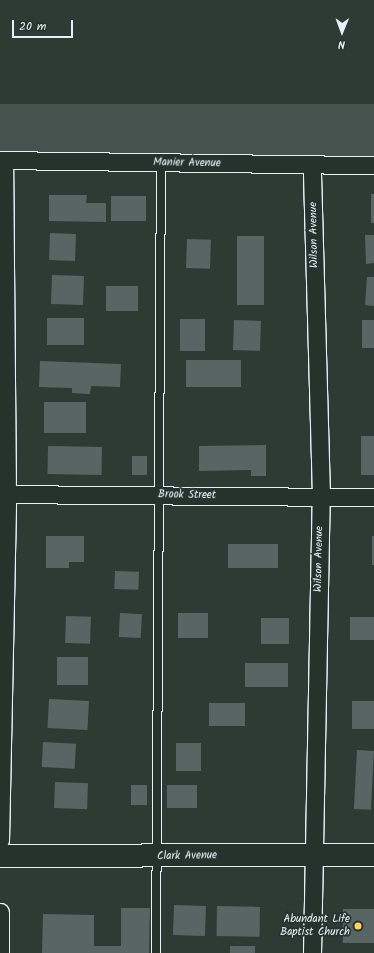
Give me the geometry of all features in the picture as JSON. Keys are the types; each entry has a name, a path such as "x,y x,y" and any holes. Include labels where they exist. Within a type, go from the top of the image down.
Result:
{"street":[{"name":"Manier Avenue","path":"2,160 374,165"},
{"path":"0,840 3,494 2,160"},
{"name":"Wilson Avenue","path":"312,164 321,496 312,953"},
{"name":"Brook Street","path":"3,494 374,497"},
{"name":"Clark Avenue","path":"0,856 374,854"},
{"path":"0,912 0,953"}],"lane":[{"path":"156,953 161,162"}],"shaded area":[{"path":"0,104 374,104 374,160 0,160"}],"building":[{"path":"371,194 374,194 374,223 371,223"},
{"path":"49,195 87,195 86,203 106,203 106,222 49,221"},
{"path":"111,196 146,196 146,221 111,221"},
{"path":"50,233 76,234 75,261 49,260"},
{"path":"365,235 374,235 374,263 366,264"},
{"path":"237,236 264,236 264,305 237,305"},
{"path":"187,239 211,240 210,269 186,268"},
{"path":"52,275 84,276 83,305 51,304"},
{"path":"367,277 374,277 374,306 365,305"},
{"path":"106,286 138,286 138,311 106,311"},
{"path":"47,318 84,318 84,345 47,345"},
{"path":"180,319 205,319 205,351 180,351"},
{"path":"234,320 261,321 260,351 233,350"},
{"path":"362,320 374,320 374,348 362,348"},
{"path":"186,360 241,360 241,387 186,387"},
{"path":"40,361 121,364 120,387 91,386 90,394 72,393 72,388 39,387"},
{"path":"44,402 86,402 86,433 44,433"},
{"path":"361,436 374,436 374,475 361,475"},
{"path":"266,445 266,476 251,476 251,470 199,471 199,446"},
{"path":"48,446 102,447 102,475 48,474"},
{"path":"132,456 147,456 147,475 132,475"},
{"path":"46,536 84,536 84,562 69,562 69,568 46,568"},
{"path":"372,536 374,536 374,565 372,565"},
{"path":"228,544 278,544 278,568 228,568"},
{"path":"115,571 139,572 138,590 114,589"},
{"path":"120,613 142,614 141,638 119,637"},
{"path":"178,613 208,613 208,638 178,638"},
{"path":"66,616 91,617 90,644 65,643"},
{"path":"350,617 374,617 374,640 350,640"},
{"path":"261,618 289,618 289,644 261,644"},
{"path":"57,657 88,657 88,685 57,685"},
{"path":"245,663 288,663 288,687 245,687"},
{"path":"49,699 89,701 87,730 47,728"},
{"path":"352,701 374,701 374,729 352,729"},
{"path":"209,703 245,703 245,726 209,726"},
{"path":"43,742 76,744 75,769 42,767"},
{"path":"176,743 201,743 201,771 176,771"},
{"path":"357,750 374,751 371,810 354,809"},
{"path":"55,782 88,783 87,809 54,808"},
{"path":"131,785 147,785 147,805 131,805"},
{"path":"167,785 197,785 197,808 167,808"},
{"path":"174,905 206,906 205,936 173,935"},
{"path":"217,906 260,907 259,937 216,936"},
{"path":"121,908 150,908 149,953 42,953 43,914 94,915 94,946 121,946"},
{"name":"Abundant Life Baptist Church","path":"343,909 374,909 374,943 343,943"},
{"path":"230,946 255,946 255,953 230,953"}],"place":[{"name":"Abundant Life Baptist Church","path":"358,926"}]}
